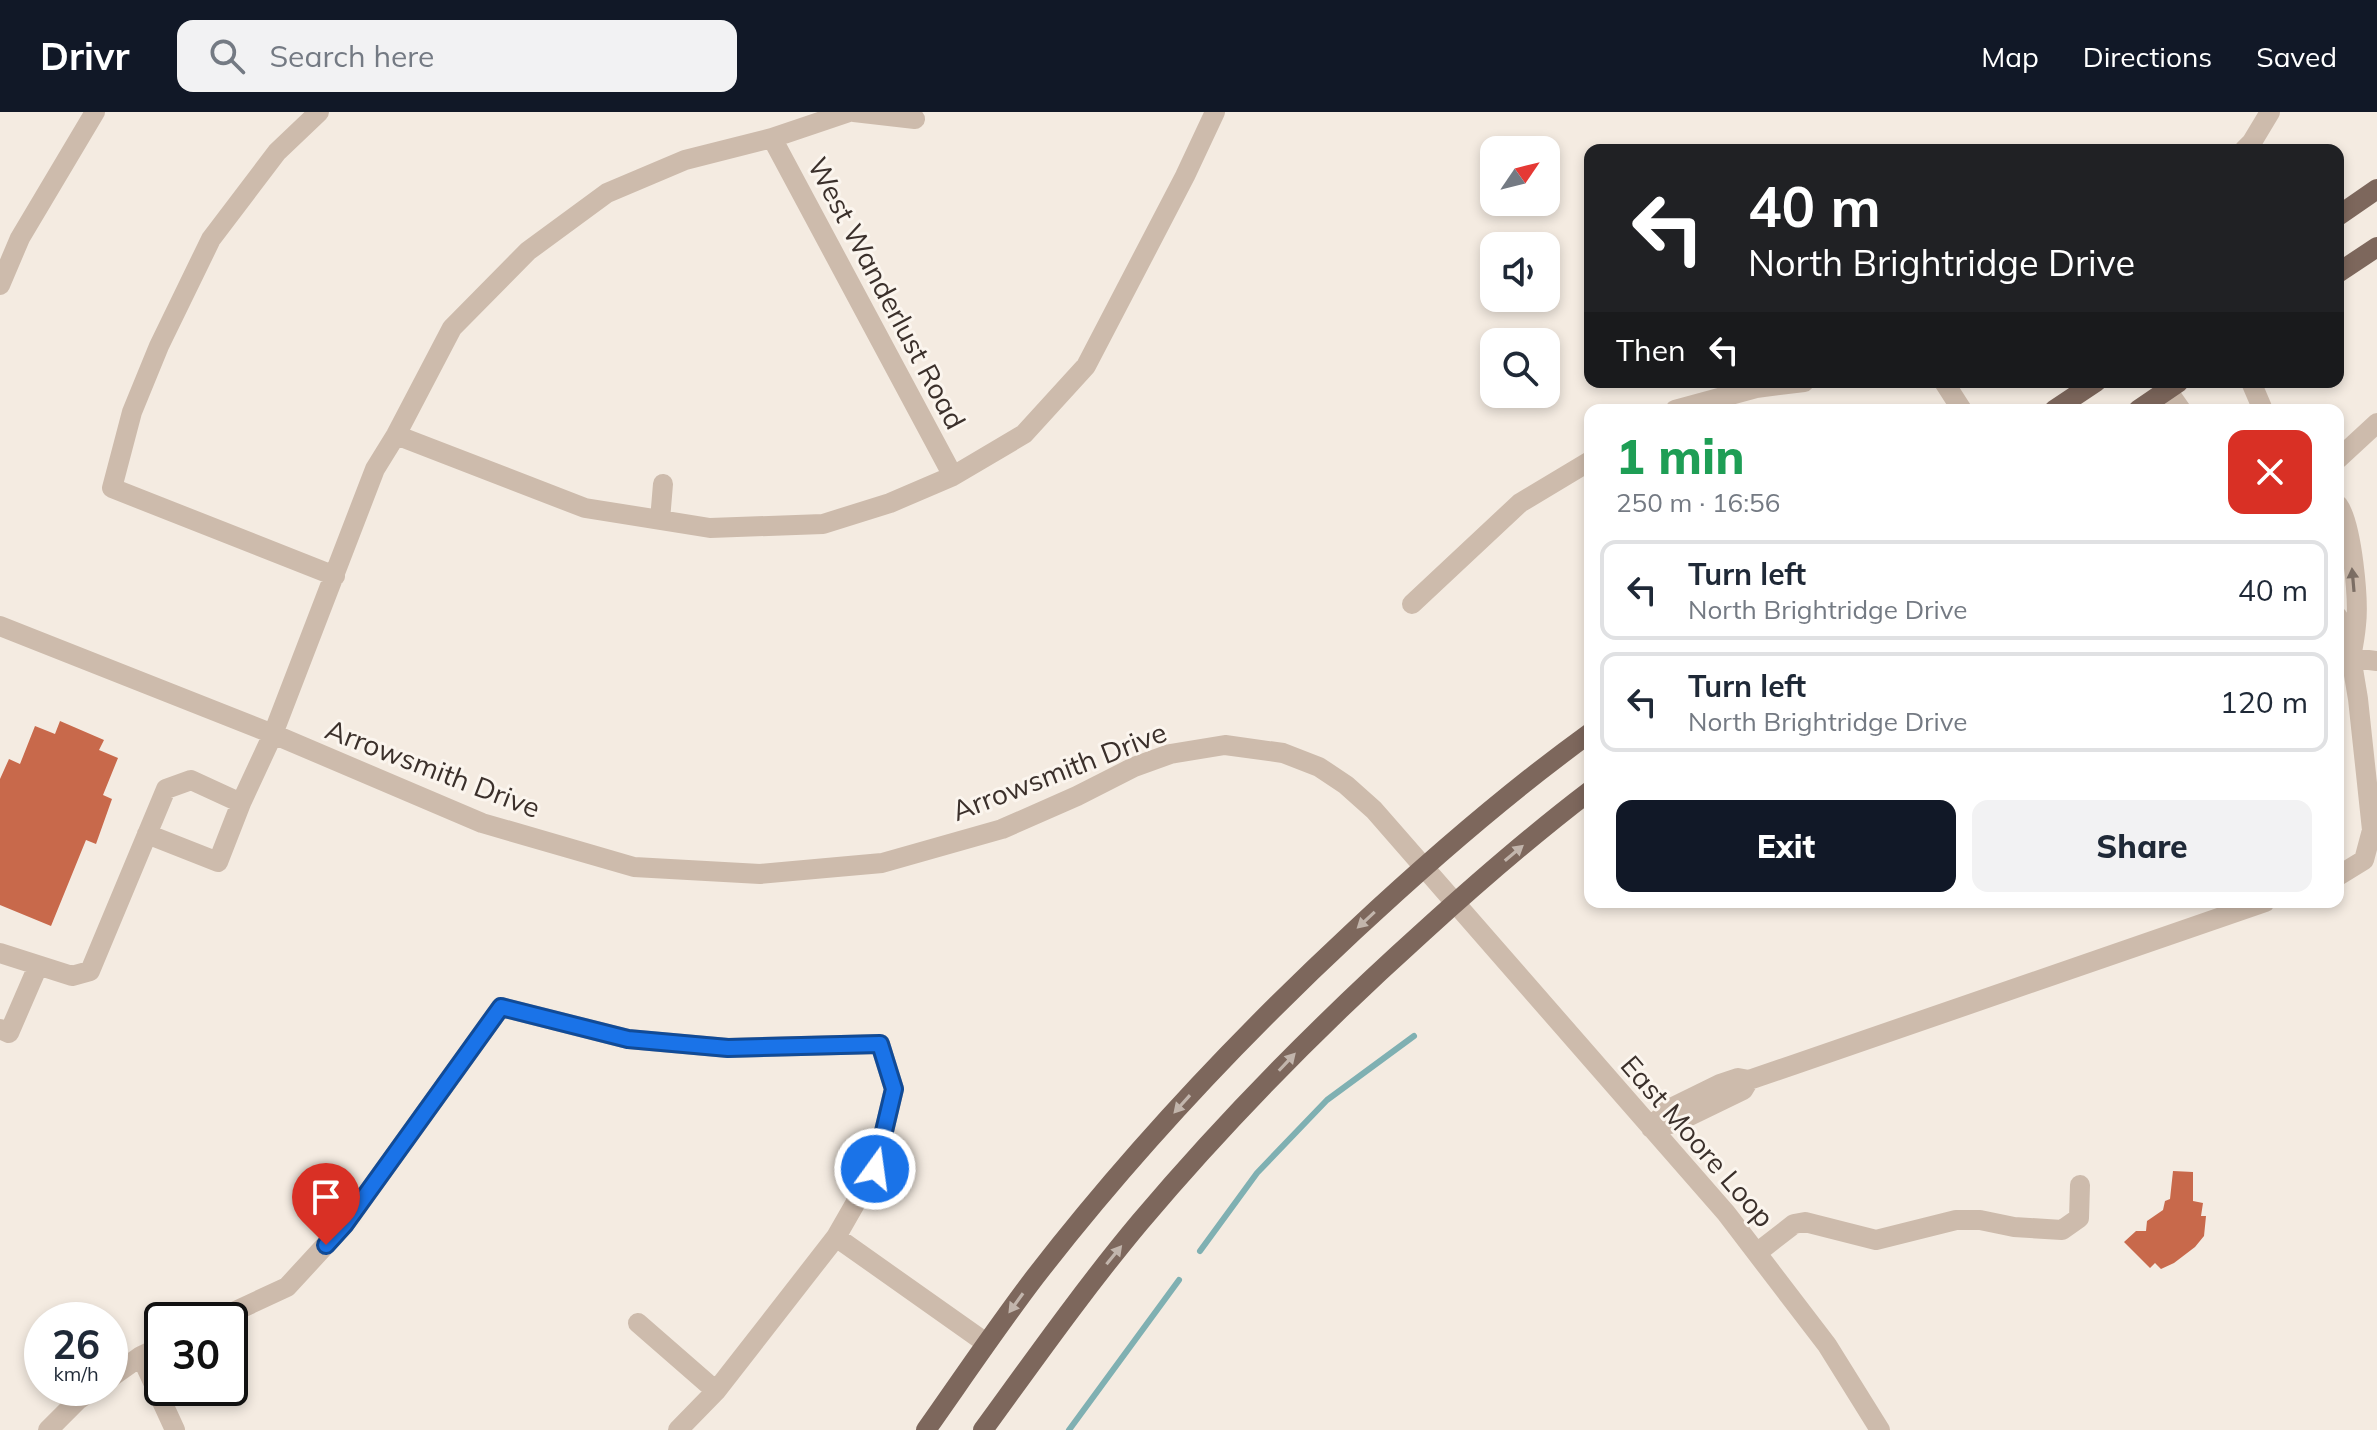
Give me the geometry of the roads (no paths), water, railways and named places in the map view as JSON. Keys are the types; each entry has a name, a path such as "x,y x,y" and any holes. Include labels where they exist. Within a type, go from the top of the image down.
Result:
{"main road":[{"path":"2344,212 2377,189"},
{"path":"2344,269 2377,247"},
{"path":"2063,404 2087,388"},
{"path":"2147,404 2170,388"},
{"path":"926,1430 1036,1276 1143,1147 1207,1076 1307,975 1423,867 1584,738"},
{"path":"983,1430 1074,1305 1181,1176 1332,1015 1455,904 1584,796"}],"street":[{"path":"0,285 20,238 95,112"},
{"path":"319,112 277,152 211,239 159,346 132,412 112,488 335,576"},
{"path":"147,834 218,862 273,734 375,469 452,328 528,251 607,193 685,160 772,138 852,112 915,119"},
{"path":"396,435 585,508 710,528 823,524 890,503 953,476 1024,434 1086,366 1215,112"},
{"path":"2250,144 2270,112"},
{"name":"West Wanderlust Road","path":"772,138 953,476"},
{"path":"1697,404 1756,388"},
{"path":"2344,453 2377,423"},
{"path":"1412,604 1520,503 1584,465"},
{"path":"660,520 663,484"},
{"path":"2344,513 2350,541 2357,623 2344,657 2358,699 2372,830 2364,860 2344,872"},
{"name":"Arrowsmith Drive","path":"0,626 273,734 482,823 634,867 760,874 882,863 1002,829 1134,767 1170,754 1199,748 1249,747 1283,753 1307,762 1346,785 1374,810 1455,904"},
{"path":"2344,657 2377,661"},
{"path":"0,953 72,976 90,971 166,789 191,780 241,803"},
{"name":"East Moore Loop","path":"1455,904 1758,1252 1827,1345 1880,1430"},
{"path":"1651,1128 1667,1110 1738,1078 1749,1080 2248,908"},
{"path":"0,1029 9,1033 38,966"},
{"path":"248,1305 287,1287 345,1224 501,1007 628,1039 728,1048 880,1044 894,1089 875,1169 836,1237 716,1391 678,1430"},
{"path":"1758,1252 1794,1224 1805,1222 1876,1240 1956,1220 2062,1230 2079,1218 2080,1185"},
{"path":"836,1237 986,1343"},
{"path":"638,1323 716,1391"},
{"path":"128,1365 144,1355"},
{"path":"141,1356 175,1430"},
{"path":"48,1430 72,1406"}],"waterway":[{"path":"1200,1251 1257,1173 1327,1100 1414,1036"},
{"path":"1069,1430 1179,1280"}]}
